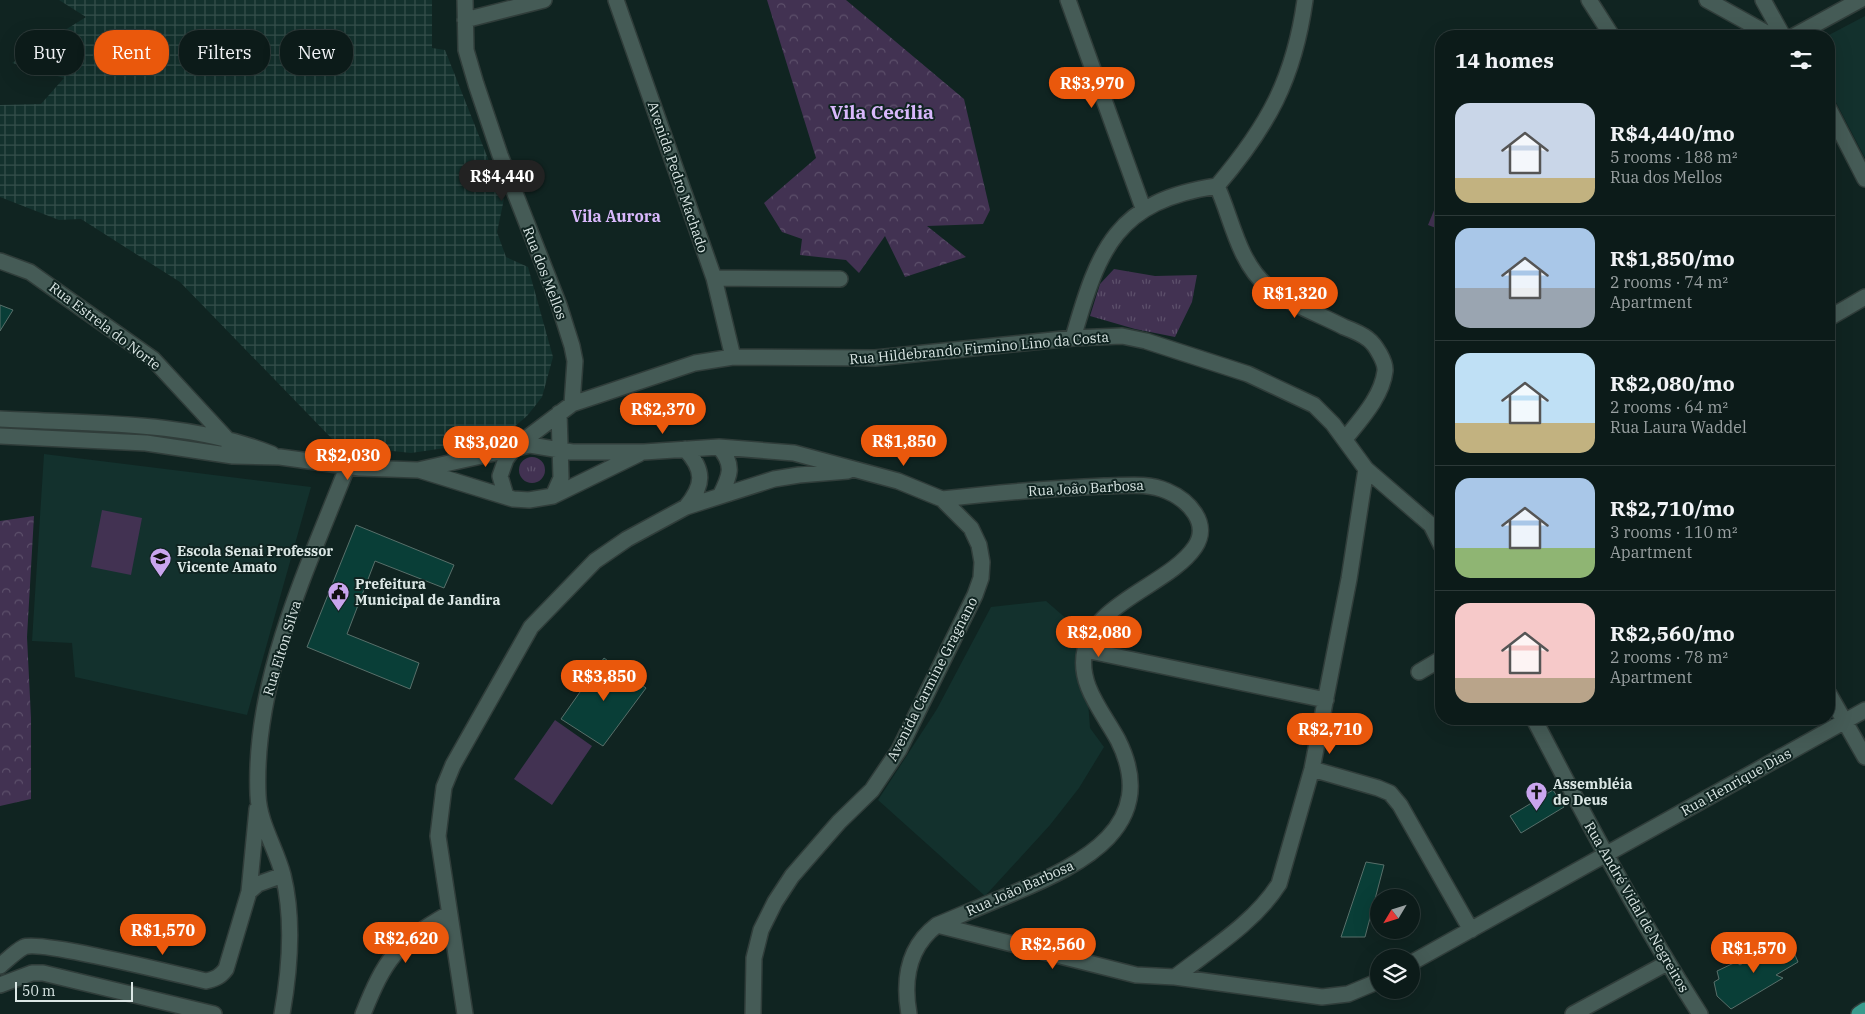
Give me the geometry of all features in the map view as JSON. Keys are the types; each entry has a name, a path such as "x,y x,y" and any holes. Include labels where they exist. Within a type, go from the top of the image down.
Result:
{"main road":[{"path":"1859,1014 1865,1010"}],"street":[{"name":"Rua dos Mellos","path":"465,0 466,50 476,84 500,155 567,329 575,361 572,404"},
{"path":"465,20 544,0"},
{"name":"Avenida Pedro Machado","path":"616,0 714,278 734,357"},
{"path":"1068,0 1143,208"},
{"path":"1073,338 1085,297 1108,244 1121,228 1143,208 1186,190 1216,186 1259,134 1290,69 1301,30 1305,0"},
{"path":"1589,0 1608,30"},
{"path":"1707,0 1761,30"},
{"path":"1763,0 1779,30"},
{"path":"1805,30 1860,0"},
{"path":"1835,120 1865,179"},
{"path":"1216,186 1244,256 1255,273 1268,286 1289,299 1369,339 1380,355 1386,369 1382,382 1365,414 1345,439"},
{"name":"Rua Estrela do Norte","path":"0,261 30,272 153,359 227,439 234,456"},
{"path":"714,278 840,279"},
{"path":"1835,314 1865,297"},
{"name":"Rua Hildebrando Firmino Lino da Costa","path":"515,447 572,404 695,363 734,357 875,358 1073,338 1122,336 1146,341 1257,377 1314,406 1345,439 1366,469"},
{"path":"553,496 561,478 562,451 559,414"},
{"name":"Avenida Carmine Gragnano","path":"0,419 146,427 227,439 280,457"},
{"name":"Avenida Carmine Gragnano","path":"0,436 146,443 234,456 280,457 360,468 418,470 506,496 529,500 553,496 644,452"},
{"name":"Avenida Carmine Gragnano","path":"418,470 530,444 562,451 644,452 719,447 794,453 898,481 942,499 972,528 979,545 982,562 981,578 975,595 898,750 872,790 839,822 798,869 775,902 761,930 754,958 753,1014"},
{"path":"506,496 501,485 501,468 515,447"},
{"path":"719,447 728,458 729,469 727,482 720,496"},
{"path":"685,449 698,465 700,474 699,483 686,507"},
{"name":"Rua Elton Silva","path":"282,1014 286,991 290,937 283,875 258,798 258,763 264,712 282,640 348,465"},
{"path":"1175,977 1248,921 1270,899 1280,884 1312,769 1326,700 1366,469 1435,523"},
{"path":"465,1014 448,914 438,836 444,787 453,765 531,627 595,561 627,539 686,507 774,479 799,474 854,470"},
{"name":"Rua João Barbosa","path":"908,1014 906,996 911,962 924,935 937,925 1064,872 1087,856 1117,826 1126,809 1131,791 1129,770 1118,741 1087,686 1084,668 1085,650 1092,631 1105,617 1182,560 1194,548 1200,536 1200,523 1194,510 1170,492 1153,485 1047,488 942,499"},
{"path":"1085,650 1326,700"},
{"path":"1419,672 1435,663"},
{"path":"1835,704 1865,757"},
{"name":"Rua Henrique Dias","path":"1420,958 1865,710"},
{"name":"Rua André Vidal de Negreiros","path":"1537,725 1667,963 1700,1014"},
{"path":"1312,769 1390,793 1400,805 1471,930"},
{"path":"0,966 24,947 31,945 74,952 206,981 221,975 226,968 250,892 258,798"},
{"path":"250,892 258,884 283,875"},
{"path":"363,1014 386,965 401,945 421,930 448,914"},
{"path":"937,925 1136,975 1175,977 1322,996 1348,994 1370,985"},
{"path":"1573,1014 1667,963"},
{"path":"0,985 32,973 43,973 214,1014"}],"shaded area":[{"path":"59,0 432,0 432,48 445,50 504,199 497,232 506,257 528,267 553,357 542,397 527,416 502,437 479,443 411,453 338,445 180,282 81,219 59,220 0,197 0,105 41,104 64,78 54,75 84,75 84,30 65,30 86,17"},
{"path":"1865,16 1865,158 1835,100 1835,32"},
{"name":"Escola Senai Professor Vicente Amato","path":"44,454 311,487 247,715 75,677 72,643 32,641"},
{"path":"1046,601 1083,633 1090,728 1104,747 1079,788 1050,825 985,896 878,800 937,709 991,607"}],"green space":[{"path":"767,0 846,0 964,99 990,210 983,224 927,226 966,257 905,277 885,236 859,273 846,260 800,255 802,239 782,232 764,203 816,158"},
{"path":"1435,208 1435,228 1428,225"},
{"path":"1114,269 1155,276 1197,275 1192,302 1175,337 1135,329 1090,316 1100,284"},
{"path":"532,457 541,461 545,470 541,479 532,483 523,479 519,470 523,461"},
{"path":"102,510 142,518 131,575 91,567"},
{"path":"34,516 27,637 31,718 31,799 0,806 0,521"},
{"path":"555,720 592,746 552,805 514,779"}],"building":[{"path":"0,305 13,310 0,331"},
{"name":"Prefeitura Municipal de Jandira","path":"356,525 454,565 444,588 375,561 347,634 419,663 410,689 307,647"},
{"path":"604,658 646,688 603,746 561,719"},
{"name":"Assembléia de Deus","path":"1553,790 1564,807 1521,833 1510,816"},
{"path":"1366,862 1384,865 1378,889 1370,889 1370,918 1365,937 1341,937"},
{"path":"1787,936 1798,962 1776,975 1783,978 1731,1009 1717,996 1714,982 1719,979 1717,971 1736,962 1740,965"}],"place":[{"name":"Escola Senai Professor Vicente Amato","path":"161,578"},
{"name":"Prefeitura Municipal de Jandira","path":"339,611"},
{"name":"Assembléia de Deus","path":"1537,811"}],"district":[{"name":"Vila Cecília","path":"882,112"},
{"name":"Vila Aurora","path":"616,216"}]}
